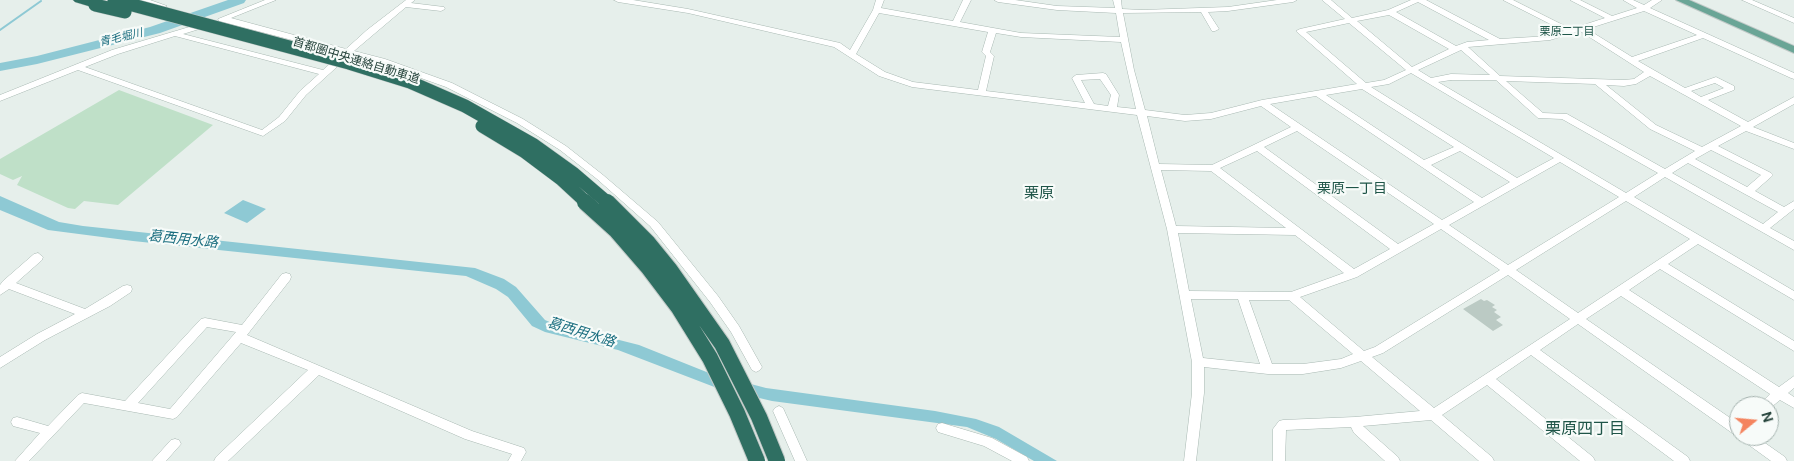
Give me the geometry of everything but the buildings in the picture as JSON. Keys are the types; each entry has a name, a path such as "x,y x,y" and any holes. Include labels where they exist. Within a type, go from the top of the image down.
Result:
{"highway":[{"name":"首都圏中央連絡自動車道","path":"79,0 267,49 401,88 455,112 525,152 561,179 588,203 616,230 654,274 679,308 710,358 738,413 758,461"},
{"name":"首都圏中央連絡自動車道","path":"114,0 330,58 410,82 465,106 534,145 573,173 613,207 648,243 670,270 722,344 759,417 777,461"}],"main road":[{"path":"1681,0 1794,50"}],"street":[{"path":"142,0 163,6"},
{"path":"0,98 116,52 224,18 272,0"},
{"path":"618,0 688,11 837,45 882,74 912,84 1185,118 1211,116 1262,103 1386,82 1459,47 1498,41 1550,38 1644,8 1658,0"},
{"path":"852,54 877,10 880,0"},
{"path":"955,24 967,0"},
{"path":"998,0 1057,8 1120,12 1228,9 1293,0"},
{"path":"1117,0 1140,113 1172,229 1198,362 1198,393 1190,461"},
{"path":"1222,0 1228,9"},
{"path":"1326,0 1412,70 1794,296"},
{"path":"1498,41 1419,0 1390,12 1300,31 1364,86 1518,183"},
{"path":"1507,0 1570,31"},
{"path":"1574,0 1611,18"},
{"path":"1627,0 1794,76"},
{"path":"1746,0 1794,21"},
{"path":"78,67 263,133 282,119 303,93 370,32 408,3 441,9"},
{"path":"877,10 1021,36 1125,40"},
{"path":"1204,10 1215,29"},
{"path":"1390,12 1459,47 1499,78 1541,116 1564,116 1794,246"},
{"path":"224,18 349,52 419,74 472,95 535,130 594,172 637,208 678,253 714,299 735,329 756,367"},
{"path":"1581,28 1650,72 1746,127 1794,146"},
{"path":"981,93 990,56 986,52 993,30"},
{"path":"176,34 325,73"},
{"path":"1632,60 1703,35"},
{"path":"1430,81 1451,78 1499,78 1624,83 1636,81 1650,72"},
{"path":"1091,107 1076,78 1103,76 1115,95 1112,110"},
{"path":"1684,91 1716,80 1731,88 1701,100"},
{"path":"1597,82 1653,128 1706,148 1768,175 1748,191"},
{"path":"1317,93 1482,203"},
{"path":"1198,362 1268,369 1322,367 1379,350 1706,148 1794,100"},
{"path":"1262,103 1729,423"},
{"path":"1156,167 1213,168 1299,127"},
{"path":"1258,147 1398,249"},
{"path":"1424,164 1460,147"},
{"path":"1186,295 1292,296 1352,274 1561,158"},
{"path":"1688,159 1785,211"},
{"path":"1213,168 1352,274"},
{"path":"1763,229 1794,204"},
{"path":"1172,229 1298,232"},
{"path":"1279,461 1280,426 1433,416 1530,349 1579,319 1698,239"},
{"path":"4,288 38,257"},
{"path":"1660,264 1794,347"},
{"path":"21,461 82,398 173,414 241,334 286,277"},
{"path":"4,288 84,313"},
{"path":"0,363 84,313 106,303 127,288"},
{"path":"1620,290 1794,403"},
{"path":"1242,295 1268,369"},
{"path":"1292,296 1488,461"},
{"path":"128,406 205,322 241,334 246,339 469,435 520,452 514,461"},
{"path":"1530,349 1684,461"},
{"path":"220,461 317,369"},
{"path":"1487,379 1589,461"},
{"path":"1776,396 1794,381"},
{"path":"779,411 801,461"},
{"path":"17,422 49,432"},
{"path":"1355,422 1358,429 1394,461"},
{"path":"942,428 988,442 1023,461"},
{"path":"158,461 175,444"},
{"path":"1760,446 1781,461"}],"green space":[{"path":"119,90 213,125 118,205 84,201 75,209 68,208 17,185 22,176 13,180 0,174 0,159"}],"water":[{"name":"葛西用水路","path":"0,196 59,222 83,226 475,268 504,279 516,287 545,320 552,323 639,345 709,373 766,388 935,411 976,419 999,427 1057,461 1034,461 996,439 967,427 772,401 717,388 618,350 545,332 532,326 508,297 496,289 466,276 133,241 48,230 0,210"},
{"path":"243,200 266,209 247,223 224,213"}],"waterway":[{"name":"青毛堀川","path":"0,67 37,60 155,30 240,0"},
{"path":"0,30 41,1"}],"district":[{"name":"栗原二丁目","path":"1567,32"},
{"name":"栗原一丁目","path":"1352,189"},
{"name":"栗原","path":"1039,194"},
{"name":"栗原四丁目","path":"1585,430"}]}
